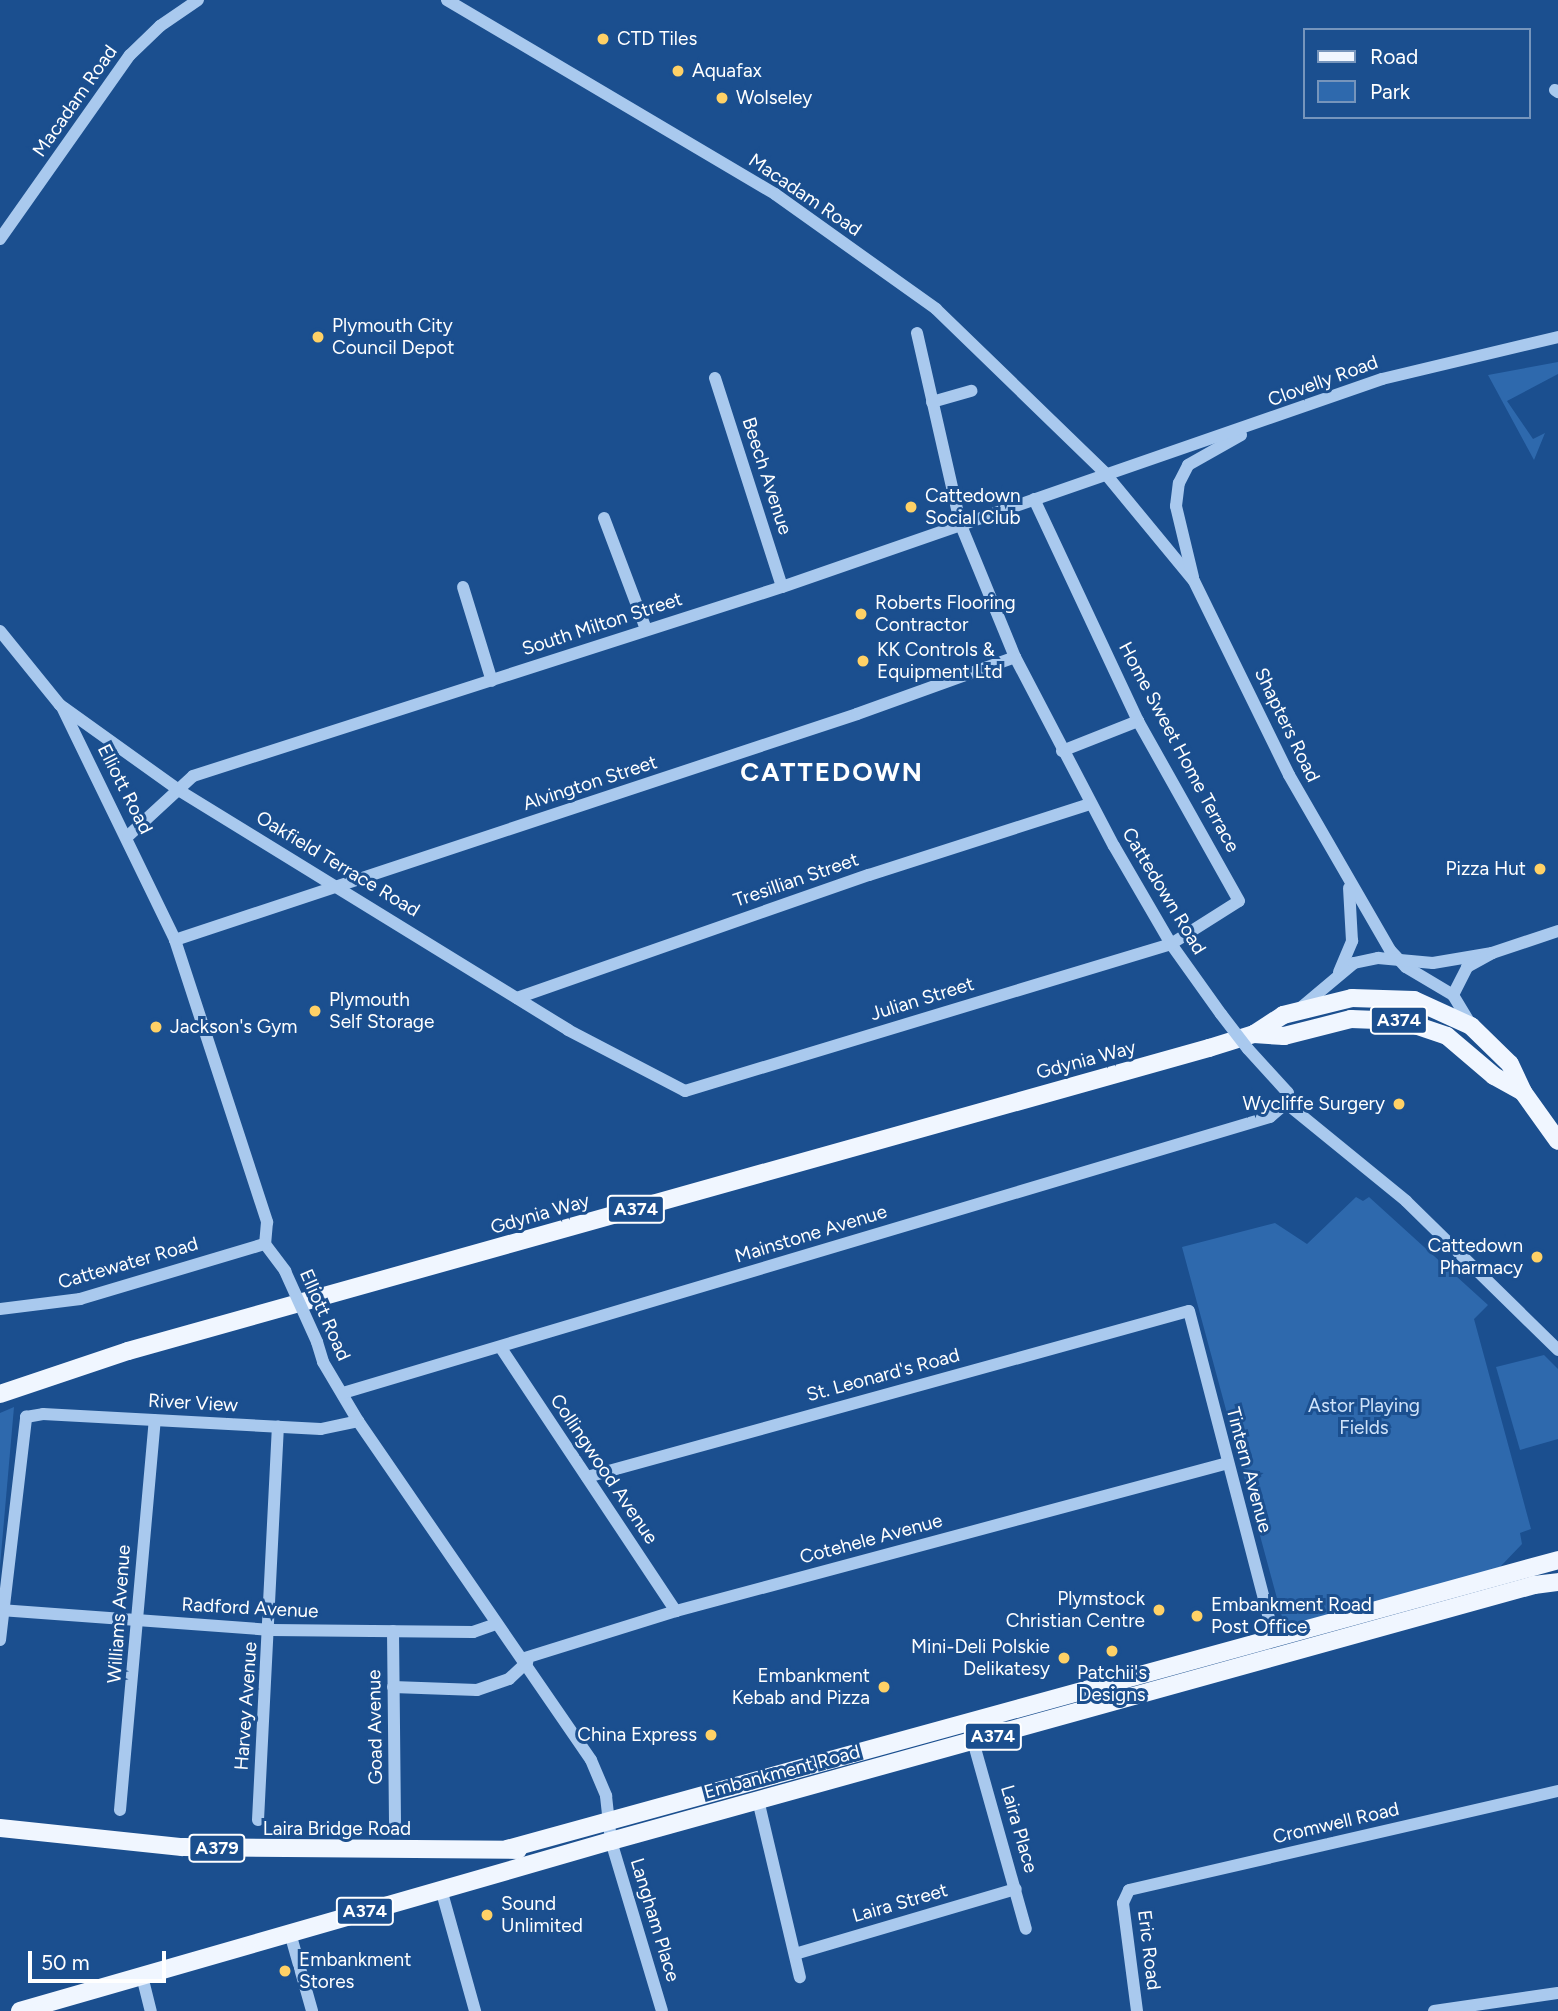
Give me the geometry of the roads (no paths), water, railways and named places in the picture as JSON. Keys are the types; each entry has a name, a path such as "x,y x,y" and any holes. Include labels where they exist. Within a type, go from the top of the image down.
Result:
{"main road":[{"name":"Gdynia Way","path":"6,1391 128,1351 1254,1034 1296,1011 1352,998 1394,997 1431,1006 1471,1026 1510,1064 1523,1092 1558,1142"},
{"name":"Gdynia Way","path":"1254,1034 1284,1036 1351,1019 1403,1021 1447,1036 1494,1076 1523,1092"},
{"name":"Embankment Road","path":"507,1849 1558,1560"},
{"name":"Embankment Road","path":"20,2011 559,1855 1534,1585 1558,1582"},
{"name":"Laira Bridge Road","path":"0,1828 182,1847 507,1849"},
{"name":"A374","path":"507,1849 559,1855"}],"street":[{"name":"Macadam Road","path":"0,239 130,55 160,26 198,0"},
{"name":"Macadam Road","path":"447,0 775,194 936,309 1104,472"},
{"name":"Cattedown Road","path":"916,333 960,523 1015,657 1090,804 1171,944 1261,1066 1287,1093 1286,1103 1406,1201 1558,1350"},
{"name":"Clovelly Road","path":"1104,472 1254,427 1382,379 1558,337"},
{"name":"Beech Avenue","path":"715,377 782,587"},
{"path":"932,402 971,391"},
{"name":"Shapters Road","path":"1194,581 1176,506 1179,483 1188,465 1254,427"},
{"name":"South Milton Street","path":"128,836 180,791 192,776 782,587 1104,472"},
{"name":"Shapters Road","path":"1104,472 1194,581 1348,884 1398,959 1453,995"},
{"name":"Home Sweet Home Terrace","path":"1034,499 1138,721 1239,901 1171,944"},
{"path":"604,518 646,629"},
{"path":"463,587 492,681"},
{"name":"Oakfield Terrace Road","path":"0,631 60,705 180,791 340,886 517,998 685,1091"},
{"name":"Alvington Street","path":"176,940 858,714 1015,657"},
{"name":"Elliott Road","path":"60,705 128,836 176,940 267,1222 265,1244 285,1271 317,1342 323,1363 358,1421 496,1624 526,1660 592,1760 606,1796 608,1821"},
{"path":"1062,751 1138,721"},
{"name":"Tresillian Street","path":"517,998 869,875 1090,804"},
{"name":"Shapters Road","path":"1339,972 1352,941 1348,884"},
{"path":"1296,1011 1339,972 1368,960 1398,959 1433,963 1492,953 1558,931"},
{"name":"Julian Street","path":"685,1091 1171,944"},
{"path":"1471,1026 1453,995 1467,967 1492,953"},
{"name":"Mainstone Avenue","path":"342,1393 501,1348 1270,1117 1286,1103"},
{"name":"Cattewater Road","path":"0,1309 80,1299 265,1244"},
{"name":"Tintern Avenue","path":"1189,1311 1274,1637"},
{"name":"St. Leonard's Road","path":"587,1477 1189,1311"},
{"name":"Collingwood Avenue","path":"501,1348 676,1611"},
{"name":"River View","path":"1,1610 20,1434 26,1417 43,1414 321,1429 358,1421"},
{"name":"Williams Avenue","path":"121,1810 155,1421"},
{"name":"Harvey Avenue","path":"258,1820 263,1684 271,1630 278,1427"},
{"name":"Cotehele Avenue","path":"393,1687 477,1690 509,1679 526,1660 676,1611 1228,1462"},
{"path":"0,1640 1,1610"},
{"name":"Radford Avenue","path":"1,1610 271,1630 473,1632 496,1624"},
{"name":"Goad Avenue","path":"393,1631 395,1822"},
{"name":"Laira Place","path":"973,1741 1026,1929"},
{"name":"Cromwell Road","path":"1124,1894 1135,1887 1558,1791"},
{"path":"758,1800 800,1977"},
{"name":"Langham Place","path":"608,1821 611,1841 662,2011"},
{"path":"441,1889 475,2011"},
{"name":"Laira Street","path":"795,1954 1016,1889"},
{"name":"Eric Road","path":"1124,1894 1137,2011"},
{"path":"290,1933 312,2011"},
{"path":"142,1976 151,2011"},
{"path":"1434,2011 1558,1993"}],"place":[{"name":"CTD Tiles","path":"603,39"},
{"name":"Aquafax","path":"678,71"},
{"name":"Wolseley","path":"722,98"},
{"name":"Plymouth City Council Depot","path":"318,337"},
{"name":"Cattedown Social Club","path":"911,507"},
{"name":"Roberts Flooring Contractor","path":"861,614"},
{"name":"KK Controls & Equipment Ltd","path":"863,661"},
{"name":"Pizza Hut","path":"1540,869"},
{"name":"Plymouth Self Storage","path":"315,1011"},
{"name":"Jackson's Gym","path":"156,1027"},
{"name":"Wycliffe Surgery","path":"1399,1104"},
{"name":"Cattedown Pharmacy","path":"1537,1257"},
{"name":"Plymstock Christian Centre","path":"1159,1610"},
{"name":"Embankment Road Post Office","path":"1197,1616"},
{"name":"Patchii's Designs","path":"1112,1651"},
{"name":"Mini-Deli Polskie Delikatesy","path":"1064,1658"},
{"name":"Embankment Kebab and Pizza","path":"884,1687"},
{"name":"China Express","path":"711,1735"},
{"name":"Sound Unlimited","path":"487,1915"},
{"name":"Embankment Stores","path":"285,1971"}],"district":[{"name":"CATTEDOWN","path":"832,773"}],"park label":[{"name":"Astor Playing Fields","path":"1364,1417"}]}
